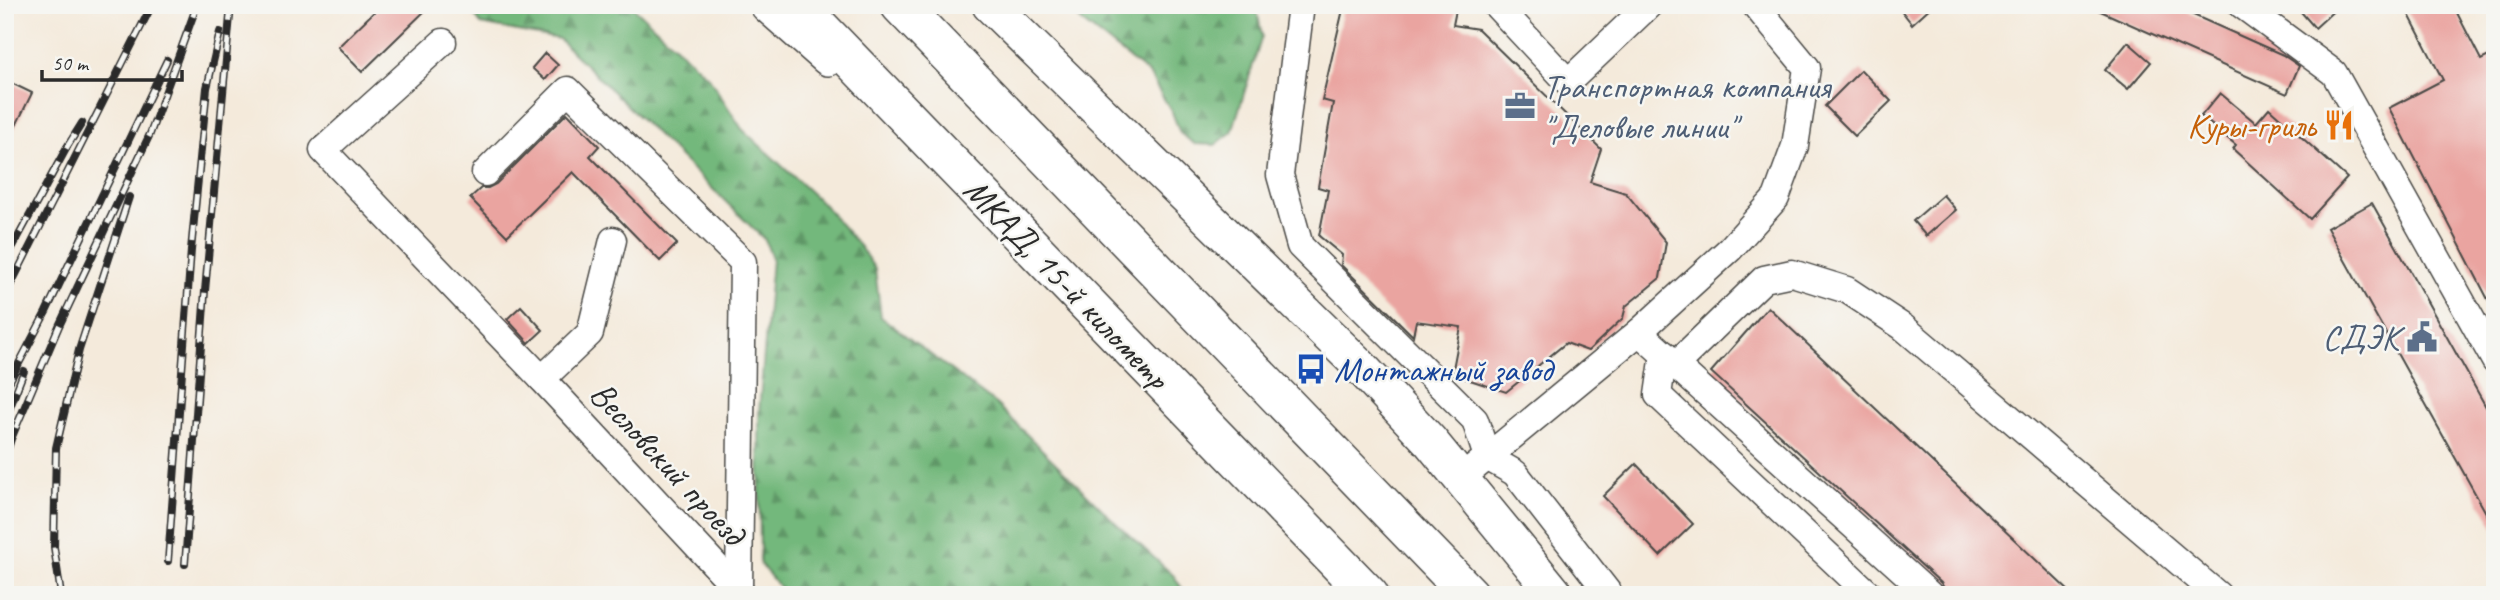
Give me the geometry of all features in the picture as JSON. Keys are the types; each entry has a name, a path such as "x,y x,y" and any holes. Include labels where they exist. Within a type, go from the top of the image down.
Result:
{"highway":[{"name":"МКАД, 15-й километр","path":"798,5 1369,595"},
{"name":"МКАД, 15-й километр","path":"900,5 1470,595"}],"main road":[{"path":"768,5 958,171"},
{"path":"990,5 1356,362 1430,441 1474,468 1556,595"}],"street":[{"path":"1301,5 1279,175 1300,246 1475,420 1474,468"},
{"path":"1496,5 1569,82 1649,5"},
{"path":"1474,468 1639,332 1730,249 1776,198 1795,146 1807,68 1755,5"},
{"path":"2242,5 2334,74 2495,361"},
{"name":"Весловский проезд","path":"443,41 323,150 741,592"},
{"path":"485,173 568,90 743,262 741,592"},
{"path":"542,379 590,333 613,240"},
{"path":"1870,595 1658,395 1670,359 1764,279 1791,273 1847,290 1903,327 2218,595"},
{"path":"1639,332 1930,595"},
{"path":"1474,468 1515,473 1611,595"}],"green space":[{"path":"467,5 631,5 709,78 742,129 824,205 860,247 875,269 881,317 997,405 1116,523 1174,576 1186,595 786,595 760,564 759,412 772,259 765,240 559,39 481,24"},
{"path":"1066,5 1256,5 1262,36 1232,132 1215,145 1195,144 1180,133 1172,112 1149,74 1081,21"}],"building":[{"path":"381,5 431,5 362,72 338,47"},
{"path":"1344,5 1435,5 1456,10 1453,25 1478,29 1601,149 1590,182 1626,193 1666,242 1660,278 1626,306 1623,318 1588,351 1566,343 1506,392 1452,374 1461,327 1416,321 1413,336 1341,265 1342,255 1319,236 1328,190 1318,187 1333,103 1322,100"},
{"path":"1897,5 1933,5 1912,24"},
{"path":"2087,5 2171,5 2283,55 2299,66 2287,94"},
{"path":"2295,5 2340,5 2315,28"},
{"path":"2404,5 2453,5 2481,60 2495,53 2495,313 2389,108 2443,80"},
{"path":"2128,42 2151,62 2128,89 2105,70"},
{"path":"545,53 558,65 545,80 532,68"},
{"path":"1861,70 1891,101 1855,136 1825,106"},
{"path":"5,80 32,93 5,148"},
{"path":"2220,93 2256,123 2269,108 2347,178 2310,219 2233,149 2236,145 2201,116"},
{"path":"567,113 599,146 590,156 677,244 660,261 573,172 507,236 470,198 481,188 496,184"},
{"path":"1943,195 1956,210 1926,236 1913,221"},
{"path":"2372,203 2495,423 2495,529 2327,228"},
{"path":"521,306 543,330 529,343 507,319"},
{"path":"1768,307 2073,595 1948,595 1941,583 1711,372"},
{"path":"1636,464 1693,524 1660,556 1603,496"}],"railway":[{"path":"5,296 152,5"},
{"path":"5,458 59,326 150,134 197,5"},
{"path":"185,564 205,291 231,5"},
{"path":"168,561 191,250 207,88 220,32"},
{"path":"5,390 46,312 167,60"},
{"path":"5,261 82,123"},
{"path":"61,595 54,547 56,448 79,350 129,197"},
{"path":"5,420 24,371"}],"place":[{"name":"Транспортная компания \"Деловые линии\"","path":"1520,106"},
{"name":"Куры-гриль","path":"2339,125"},
{"name":"СДЭК","path":"2422,337"},
{"name":"Монтажный завод","path":"1311,369"}]}
